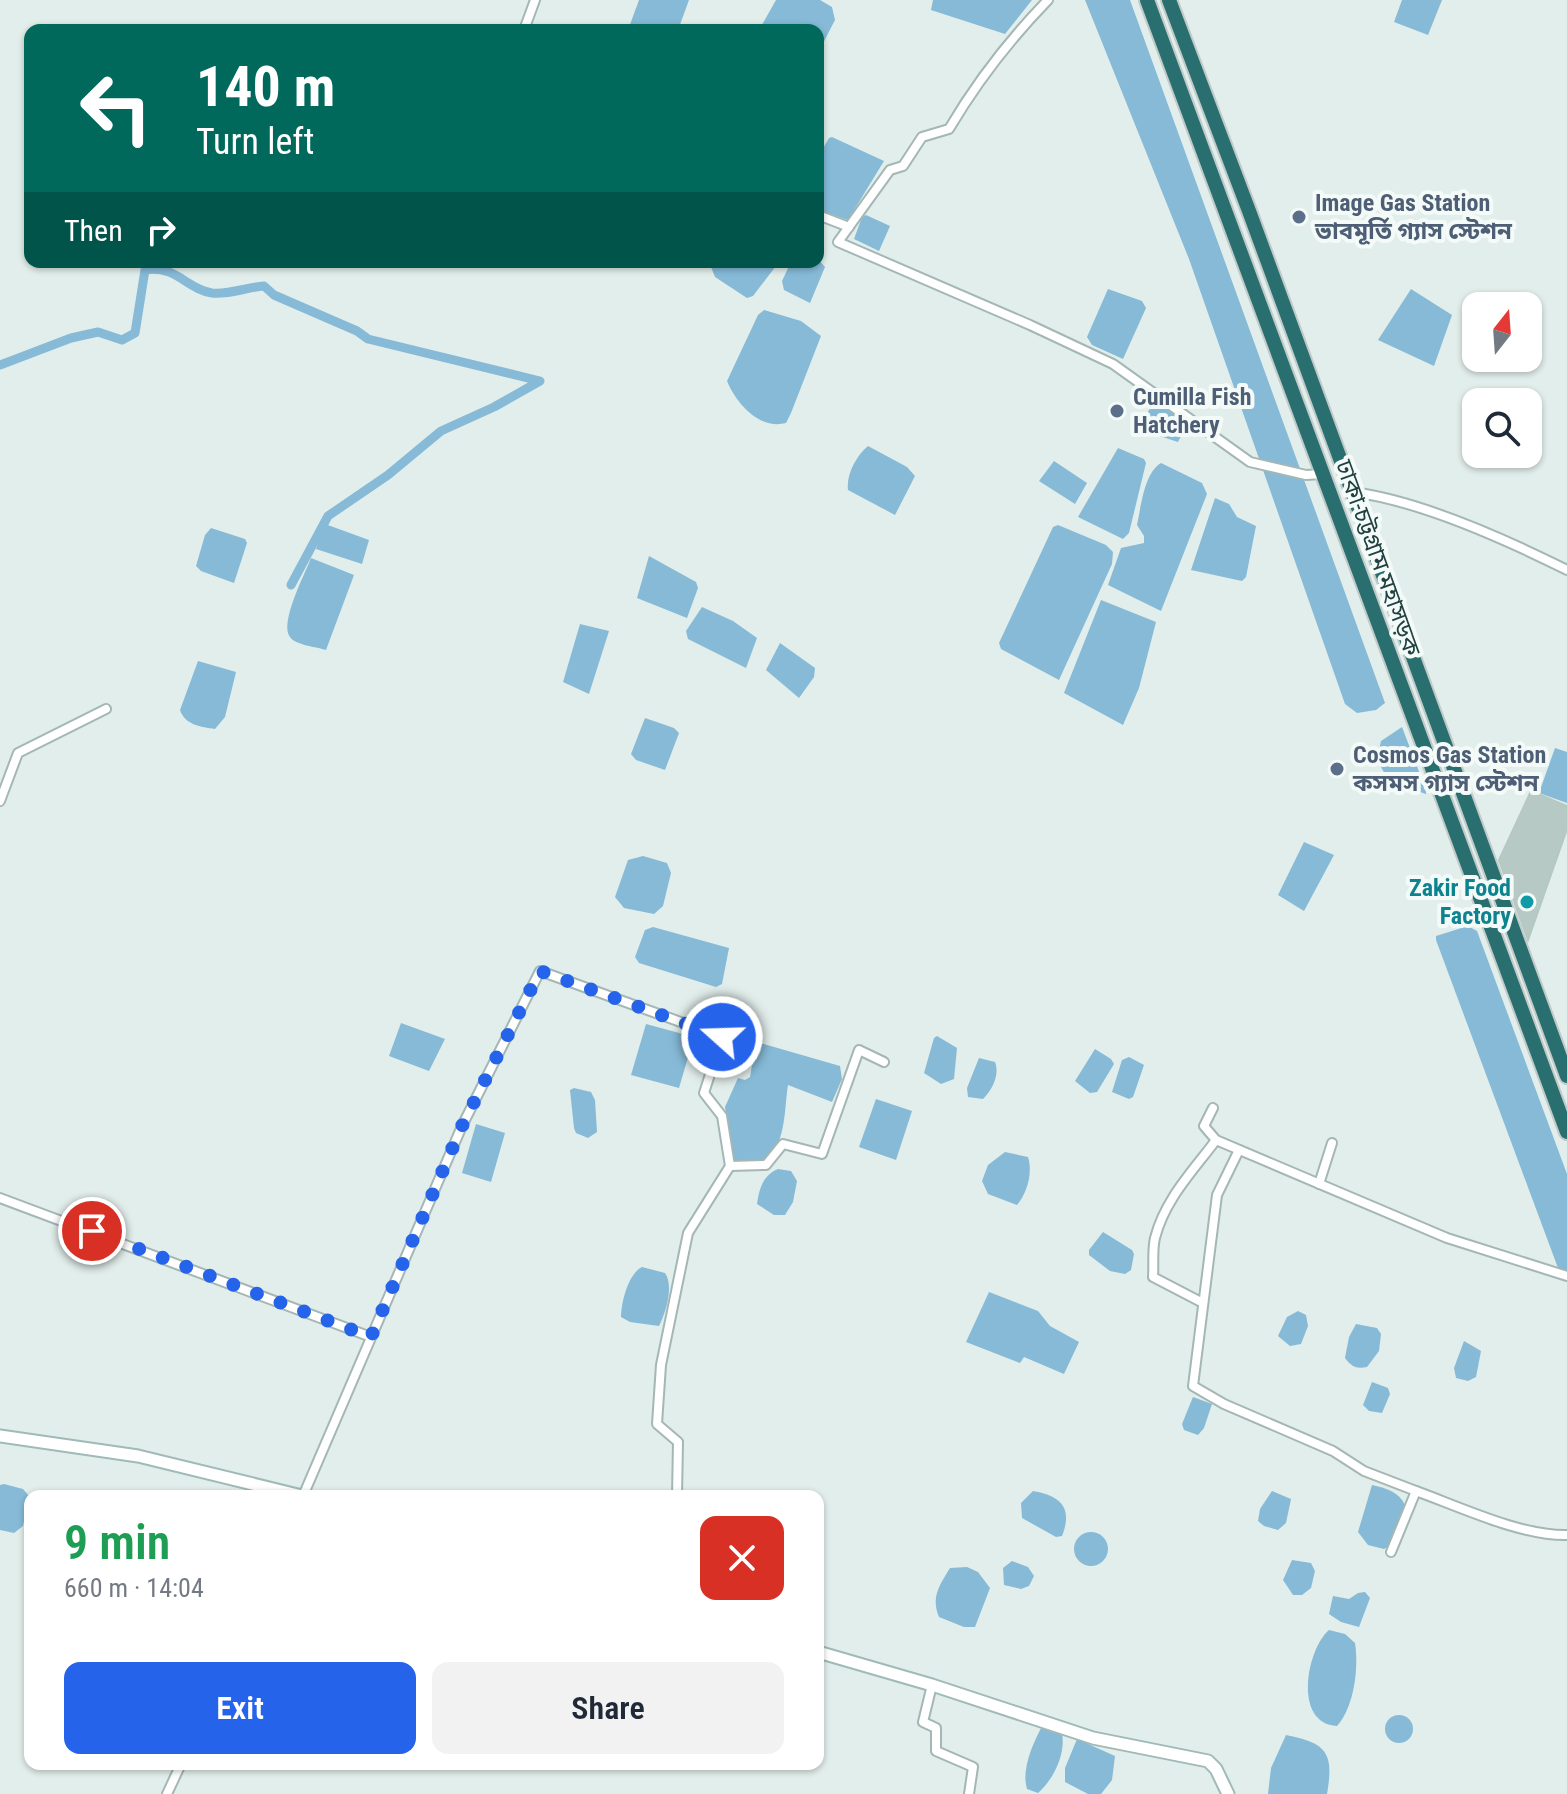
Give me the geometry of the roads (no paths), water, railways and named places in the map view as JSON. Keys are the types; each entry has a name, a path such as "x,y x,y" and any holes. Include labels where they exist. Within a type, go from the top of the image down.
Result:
{"highway":[{"name":"ঢাকা-চট্টগ্রাম মহাসড়ক","path":"1147,0 1567,1132"},
{"name":"ঢাকা-চট্টগ্রাম মহাসড়ক","path":"1169,0 1567,1076"}],"main road":[{"path":"0,1436 138,1456 277,1490"},
{"path":"824,1654 932,1685 1093,1738 1208,1761 1216,1769 1228,1794"}],"street":[{"path":"526,24 535,0"},
{"path":"1048,0 1009,40 976,83 949,129 922,137 903,166 890,170 838,242 1113,364 1250,462 1306,475 1323,474"},
{"path":"824,217 849,227"},
{"path":"1352,492 1382,496 1480,531 1567,570"},
{"path":"0,801 18,753 106,709"},
{"path":"305,1490 462,1126 540,971 722,1037 704,1093 722,1116 730,1166 688,1233 661,1365 657,1424 678,1442 677,1490"},
{"path":"730,1166 766,1165 783,1144 822,1154 859,1050 884,1062"},
{"path":"1213,1108 1204,1126 1216,1140 1447,1238 1567,1276"},
{"path":"1203,1303 1153,1277 1154,1250 1165,1211 1187,1175 1216,1140"},
{"path":"1319,1184 1332,1143"},
{"path":"1239,1150 1217,1195 1193,1386 1224,1404 1292,1430 1364,1471 1550,1535 1567,1535"},
{"path":"0,1198 371,1337"},
{"path":"1391,1552 1416,1491"},
{"path":"932,1685 923,1722 936,1728 936,1751 973,1767 969,1794"},
{"path":"167,1794 178,1770"}],"water":[{"path":"639,0 689,0 680,24 630,24"},
{"path":"776,0 820,0 832,7 835,20 824,41 824,24 762,24"},
{"path":"933,0 1032,0 1005,34 931,10"},
{"path":"1085,0 1130,0 1385,703 1376,710 1357,713 1345,704 1189,259"},
{"path":"1402,0 1442,0 1428,35 1394,22"},
{"path":"829,138 884,161 848,220 824,212 824,147"},
{"path":"866,215 890,226 879,251 854,239 862,217"},
{"path":"825,267 810,303 784,290 782,281 788,268"},
{"path":"711,268 774,268 753,296 747,298 715,277"},
{"path":"1108,289 1142,301 1146,308 1123,359 1092,345 1087,337"},
{"path":"1411,289 1452,315 1434,366 1378,340"},
{"path":"764,310 801,321 821,336 786,423 776,424 758,419 736,398 727,381 758,315"},
{"path":"1155,400 1189,421 1178,442 1147,432 1140,425"},
{"path":"868,446 907,467 915,476 895,515 848,490 853,466"},
{"path":"1118,448 1144,459 1146,463 1129,533 1123,539 1078,517"},
{"path":"1054,461 1087,483 1075,504 1039,481"},
{"path":"1161,463 1202,483 1207,494 1161,611 1108,585 1121,548 1144,543 1144,536 1137,525 1142,500 1151,474"},
{"path":"1215,498 1229,504 1237,517 1256,526 1246,577 1242,581 1191,570"},
{"path":"325,524 369,540 362,564 316,549"},
{"path":"1058,525 1106,545 1113,552 1112,564 1059,680 1001,649 999,643 1053,527"},
{"path":"211,528 245,539 247,543 234,583 201,571 196,566 205,535"},
{"path":"649,556 696,582 698,588 687,618 637,598"},
{"path":"311,558 354,575 326,650 296,642 287,630 290,610"},
{"path":"1101,600 1156,622 1139,688 1123,725 1064,693"},
{"path":"702,607 733,621 757,638 746,668 688,639 686,631"},
{"path":"580,624 609,631 589,694 563,682"},
{"path":"780,643 815,668 814,677 799,698 766,670"},
{"path":"198,661 236,672 225,717 215,729 190,722 180,710"},
{"path":"645,718 674,728 679,733 665,770 636,760 631,754"},
{"path":"1402,727 1426,794 1396,783 1383,771 1380,763 1381,741"},
{"path":"1555,748 1567,752 1567,803 1539,793"},
{"path":"1304,842 1334,855 1304,911 1278,895"},
{"path":"643,856 667,863 671,873 663,906 654,914 624,908 615,897 628,860"},
{"path":"1468,926 1477,931 1567,1174 1567,1271 1558,1268 1436,940 1436,936"},
{"path":"653,927 729,948 722,984 716,987 639,963 635,957 645,930"},
{"path":"401,1023 445,1039 429,1071 389,1056"},
{"path":"646,1024 694,1037 679,1088 631,1075"},
{"path":"937,1036 957,1048 954,1079 941,1084 924,1073"},
{"path":"760,1043 840,1066 842,1079 832,1102 788,1085 782,1129 775,1149 759,1161 733,1160 725,1107 738,1078 745,1080 750,1077 755,1048"},
{"path":"1095,1049 1114,1064 1097,1092 1090,1093 1075,1081"},
{"path":"1129,1057 1144,1065 1133,1097 1129,1099 1112,1092 1122,1060"},
{"path":"979,1058 995,1062 996,1067 994,1082 983,1099 968,1097 967,1088"},
{"path":"570,1090 591,1092 595,1100 597,1132 588,1138 576,1133 574,1128"},
{"path":"876,1099 912,1111 896,1160 859,1147"},
{"path":"476,1124 505,1133 491,1182 462,1173"},
{"path":"1005,1152 1028,1157 1028,1182 1017,1205 988,1194 982,1181 988,1165"},
{"path":"778,1169 791,1171 797,1181 793,1202 785,1215 774,1215 757,1204 763,1183"},
{"path":"1103,1232 1132,1250 1131,1270 1125,1274 1110,1271 1089,1255 1089,1250"},
{"path":"642,1267 665,1273 668,1278 668,1299 659,1326 630,1322 621,1317 629,1282"},
{"path":"989,1292 1038,1311 1050,1326 1079,1342 1064,1374 1024,1357 1020,1363 966,1342"},
{"path":"1298,1311 1306,1315 1308,1326 1301,1344 1290,1346 1278,1336 1287,1317"},
{"path":"1356,1324 1377,1328 1381,1334 1379,1351 1367,1367 1354,1367 1345,1358 1349,1337"},
{"path":"1464,1341 1481,1351 1476,1377 1468,1381 1456,1378 1454,1368"},
{"path":"1372,1382 1388,1388 1390,1394 1382,1413 1369,1411 1363,1405"},
{"path":"1193,1397 1212,1404 1204,1428 1198,1435 1184,1430 1182,1424"},
{"path":"0,1485 24,1490 23,1526 14,1533 0,1530"},
{"path":"1372,1485 1392,1491 1405,1505 1389,1546 1384,1549 1368,1545 1358,1532"},
{"path":"1033,1491 1051,1496 1062,1505 1066,1518 1062,1536 1056,1537 1022,1518 1021,1503"},
{"path":"1272,1491 1291,1499 1286,1523 1278,1530 1258,1521 1260,1509"},
{"path":"1091,1532 1103,1537 1108,1549 1103,1561 1091,1566 1079,1561 1074,1549 1079,1537"},
{"path":"1292,1560 1311,1563 1315,1571 1311,1588 1302,1595 1293,1595 1283,1580"},
{"path":"1012,1561 1028,1567 1034,1576 1029,1586 1021,1589 1004,1585 1003,1568"},
{"path":"967,1567 978,1572 990,1588 975,1627 964,1627 939,1617 936,1603 940,1586 950,1568"},
{"path":"1365,1592 1370,1598 1359,1627 1341,1622 1329,1614 1333,1596 1349,1599"},
{"path":"1329,1630 1345,1634 1355,1643 1356,1653 1356,1675 1351,1698 1337,1726 1323,1722 1314,1713 1309,1700 1308,1685 1314,1653"},
{"path":"1399,1715 1409,1719 1413,1729 1409,1739 1399,1743 1389,1739 1385,1729 1389,1719"},
{"path":"1042,1726 1062,1734 1063,1742 1057,1766 1038,1793 1027,1789 1026,1773"},
{"path":"1286,1735 1311,1742 1324,1752 1329,1769 1327,1794 1268,1794 1271,1768"},
{"path":"1077,1739 1115,1756 1112,1780 1101,1794 1088,1794 1065,1782 1065,1768"}],"waterway":[{"path":"0,365 71,338 98,332 122,340 135,333 145,270 156,269 212,293 264,286 274,295 357,331 368,339 540,381 494,407 441,431 388,475 328,516 291,585"}],"place":[{"name":"Image Gas Station ভাবমূর্তি গ্যাস স্টেশন","path":"1299,217"},
{"name":"Cumilla Fish Hatchery","path":"1117,411"},
{"name":"Cosmos Gas Station কসমস গ্যাস স্টেশন","path":"1337,769"},
{"name":"Zakir Food Factory","path":"1527,902"}]}
